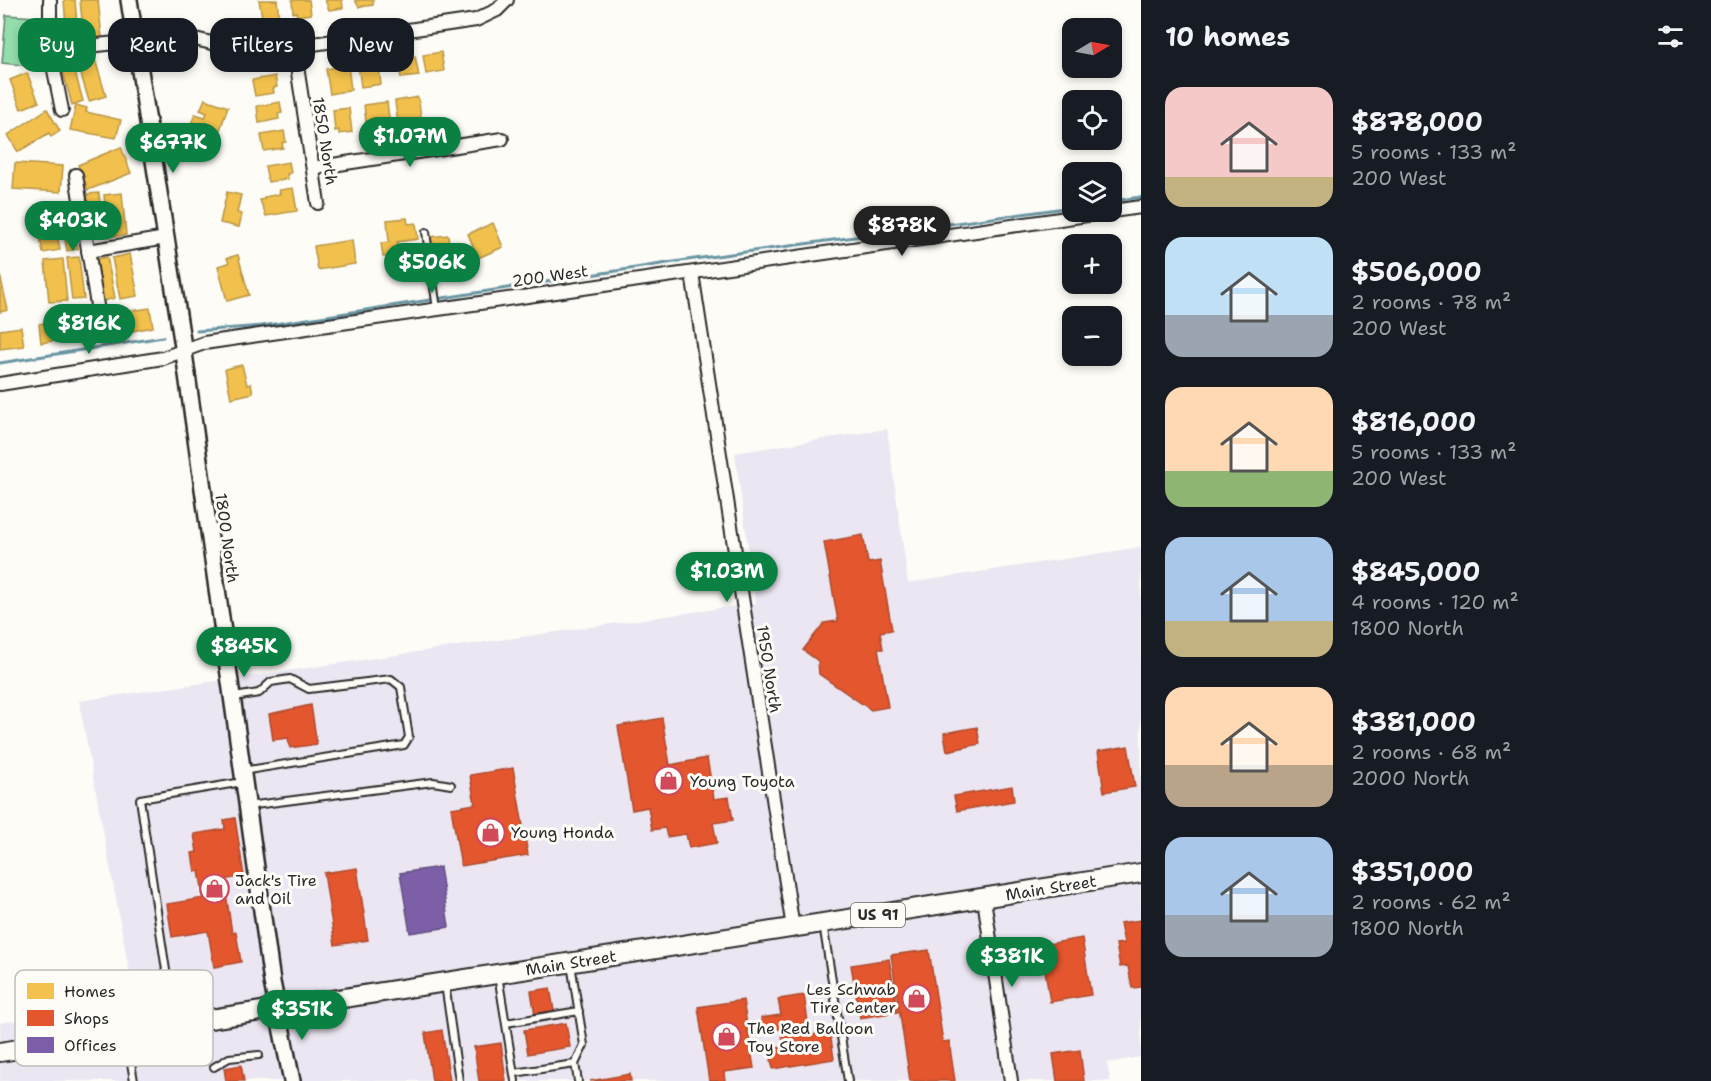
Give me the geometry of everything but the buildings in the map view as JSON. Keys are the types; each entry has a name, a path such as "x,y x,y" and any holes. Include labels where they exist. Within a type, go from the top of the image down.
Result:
{"main road":[{"name":"Main Street","path":"213,1017 571,964 1141,873"},
{"name":"Main Street","path":"0,1052 15,1050"}],"street":[{"path":"50,0 50,18"},
{"name":"1800 North","path":"129,0 132,18"},
{"path":"315,44 476,20 497,10 507,0"},
{"path":"54,72 62,110"},
{"name":"1800 North","path":"141,72 183,353 246,806 277,1007 292,1081"},
{"name":"1850 North","path":"298,72 318,203"},
{"path":"313,168 502,139"},
{"path":"76,175 100,324"},
{"name":"200 West","path":"1122,209 1141,207"},
{"name":"200 West","path":"0,384 183,353 204,343 436,302 692,273 1062,218"},
{"path":"88,251 166,238"},
{"name":"1950 North","path":"692,273 793,928"},
{"path":"984,899 1011,1081"}],"lane":[{"path":"426,232 436,302"},
{"path":"166,970 140,799 405,745 409,736 401,687 391,679 309,688 290,679 271,682 259,693 231,698"},
{"path":"246,806 434,782 451,784"},
{"path":"823,924 848,1081"},
{"path":"571,964 584,1044 575,1064 578,1081"},
{"path":"498,975 515,1081"},
{"path":"445,983 459,1081"},
{"path":"506,1023 579,1011"},
{"path":"214,1067 229,1058 259,1055"},
{"path":"514,1073 575,1064"},
{"path":"132,1066 134,1081"}],"shaded area":[{"path":"887,429 908,583 1141,547 1141,1057 1107,1063 1110,1081 0,1081 0,1023 15,1021 15,1066 213,1066 213,970 129,970 79,701 756,603 735,453"}],"green space":[{"path":"6,15 35,17 18,18 18,65 2,63"}],"waterway":[{"path":"1122,200 1141,197"},
{"path":"197,331 262,326 687,260 1062,208"},
{"path":"0,363 163,337"}],"place":[{"name":"Young Toyota","path":"669,781"},
{"name":"Young Honda","path":"490,832"},
{"name":"Jack's Tire and Oil","path":"214,889"},
{"name":"Les Schwab Tire Center","path":"917,998"},
{"name":"The Red Balloon Toy Store","path":"726,1037"}]}
